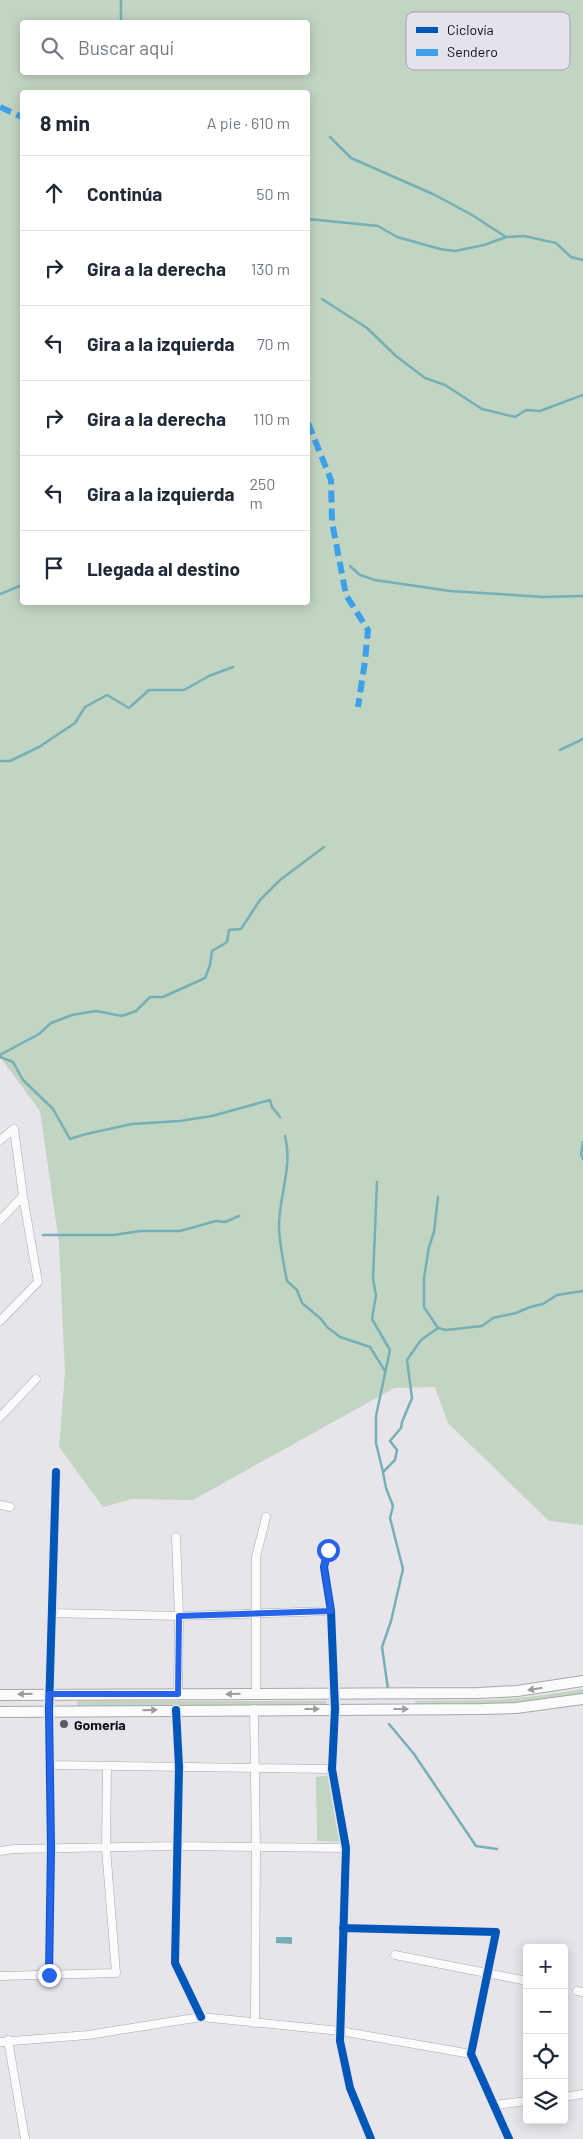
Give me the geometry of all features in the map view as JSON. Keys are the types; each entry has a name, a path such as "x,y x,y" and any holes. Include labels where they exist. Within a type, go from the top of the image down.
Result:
{"main road":[{"path":"0,1695 479,1693 517,1691 583,1681"},
{"path":"373,1693 373,1709"},
{"path":"0,1712 49,1710 516,1708 583,1699"}],"street":[{"path":"0,1140 14,1129 22,1196 38,1282 0,1321"},
{"path":"0,1220 22,1196"},
{"path":"0,1417 36,1379"},
{"path":"49,1975 51,1848 49,1694 56,1472"},
{"path":"0,1505 10,1507"},
{"path":"256,1694 256,1557 266,1516"},
{"path":"176,1537 179,1616 178,1694"},
{"path":"328,1550 324,1567 331,1611 335,1709 332,1769 346,1848 340,2041 350,2088 371,2139"},
{"path":"51,1613 179,1616 331,1611"},
{"path":"254,1709 256,1848 255,2023"},
{"path":"176,1710 179,1767 175,1963 201,2018"},
{"path":"50,1765 332,1769"},
{"path":"0,1976 116,1973 106,1848 107,1767"},
{"path":"0,1851 14,1849 178,1846 346,1848"},
{"path":"343,1928 496,1932 471,2054 509,2139"},
{"path":"395,1955 523,1980"},
{"path":"25,2139 4,2041 88,2035 201,2018 340,2031 471,2054"},
{"path":"568,2096 583,2094"},
{"path":"495,2105 523,2102"}],"green space":[{"path":"0,0 583,0 583,1525 549,1521 448,1423 435,1387 394,1388 193,1500 132,1499 103,1507 59,1447 65,1373 59,1243 40,1111 0,1057"},
{"path":"583,1689 583,1694 530,1703 416,1707 415,1701 495,1700"},
{"path":"77,1701 326,1701 326,1707 77,1707"},
{"path":"332,1775 342,1842 317,1841 316,1777"}],"water":[{"path":"276,1937 292,1937 292,1944 276,1943"}],"waterway":[{"path":"121,0 121,20"},
{"path":"330,137 351,158 435,195 472,215 506,237 524,236 556,243 571,257 583,260"},
{"path":"310,219 378,226 397,237 440,249 455,251 484,245 506,237"},
{"path":"322,299 367,328 396,356 425,378 445,385 482,409 515,417 526,410 540,411 583,395"},
{"path":"350,566 360,575 375,580 450,591 544,597 583,596"},
{"path":"0,594 20,586"},
{"path":"0,761 10,761 39,747 75,723 85,707 107,695 129,708 149,690 184,690 209,676 233,667"},
{"path":"560,750 583,739"},
{"path":"0,1055 39,1034 51,1023 72,1015 96,1011 122,1016 136,1011 150,997 163,997 205,978 210,965 212,951 227,942 229,930 241,929 260,900 280,880 324,847"},
{"path":"0,1057 13,1062 23,1080 53,1109 70,1139 132,1124 180,1121 212,1116 270,1100 272,1107 280,1117"},
{"path":"285,1136 287,1170 279,1226 287,1281 297,1290 302,1303 321,1319 327,1327 340,1337 370,1347 385,1371"},
{"path":"583,1142 581,1154 583,1159"},
{"path":"377,1182 373,1279 376,1295 372,1319 390,1350 376,1416 376,1443 383,1472"},
{"path":"438,1197 434,1232 429,1247 424,1278 424,1307 438,1328"},
{"path":"43,1235 114,1235 140,1231 180,1231 216,1221 225,1222 239,1216"},
{"path":"388,1689 382,1647 391,1621 403,1569 390,1518 393,1506 386,1488 383,1472 395,1460 397,1450 390,1441 401,1428 412,1398 407,1360 421,1340 438,1328 446,1330 482,1326 493,1318 543,1304 557,1295 583,1291"},
{"path":"389,1724 414,1754 476,1846 497,1849"}],"marked path":[{"path":"0,107 20,116"},
{"path":"310,428 331,480 332,522 346,595 368,630 358,707"}],"cycle path":[{"path":"49,1975 51,1848 49,1710 56,1472"},
{"path":"328,1550 324,1567 331,1611 335,1709 332,1769 346,1848 340,2041 350,2088 371,2139"},
{"path":"176,1710 179,1767 175,1963 201,2017"},
{"path":"343,1928 496,1932 471,2054 509,2139"}],"place":[{"name":"Gomería","path":"64,1724"}],"route":[{"path":"49,1975 51,1848 49,1694 178,1694 179,1616 331,1611 324,1567 328,1550"}]}
